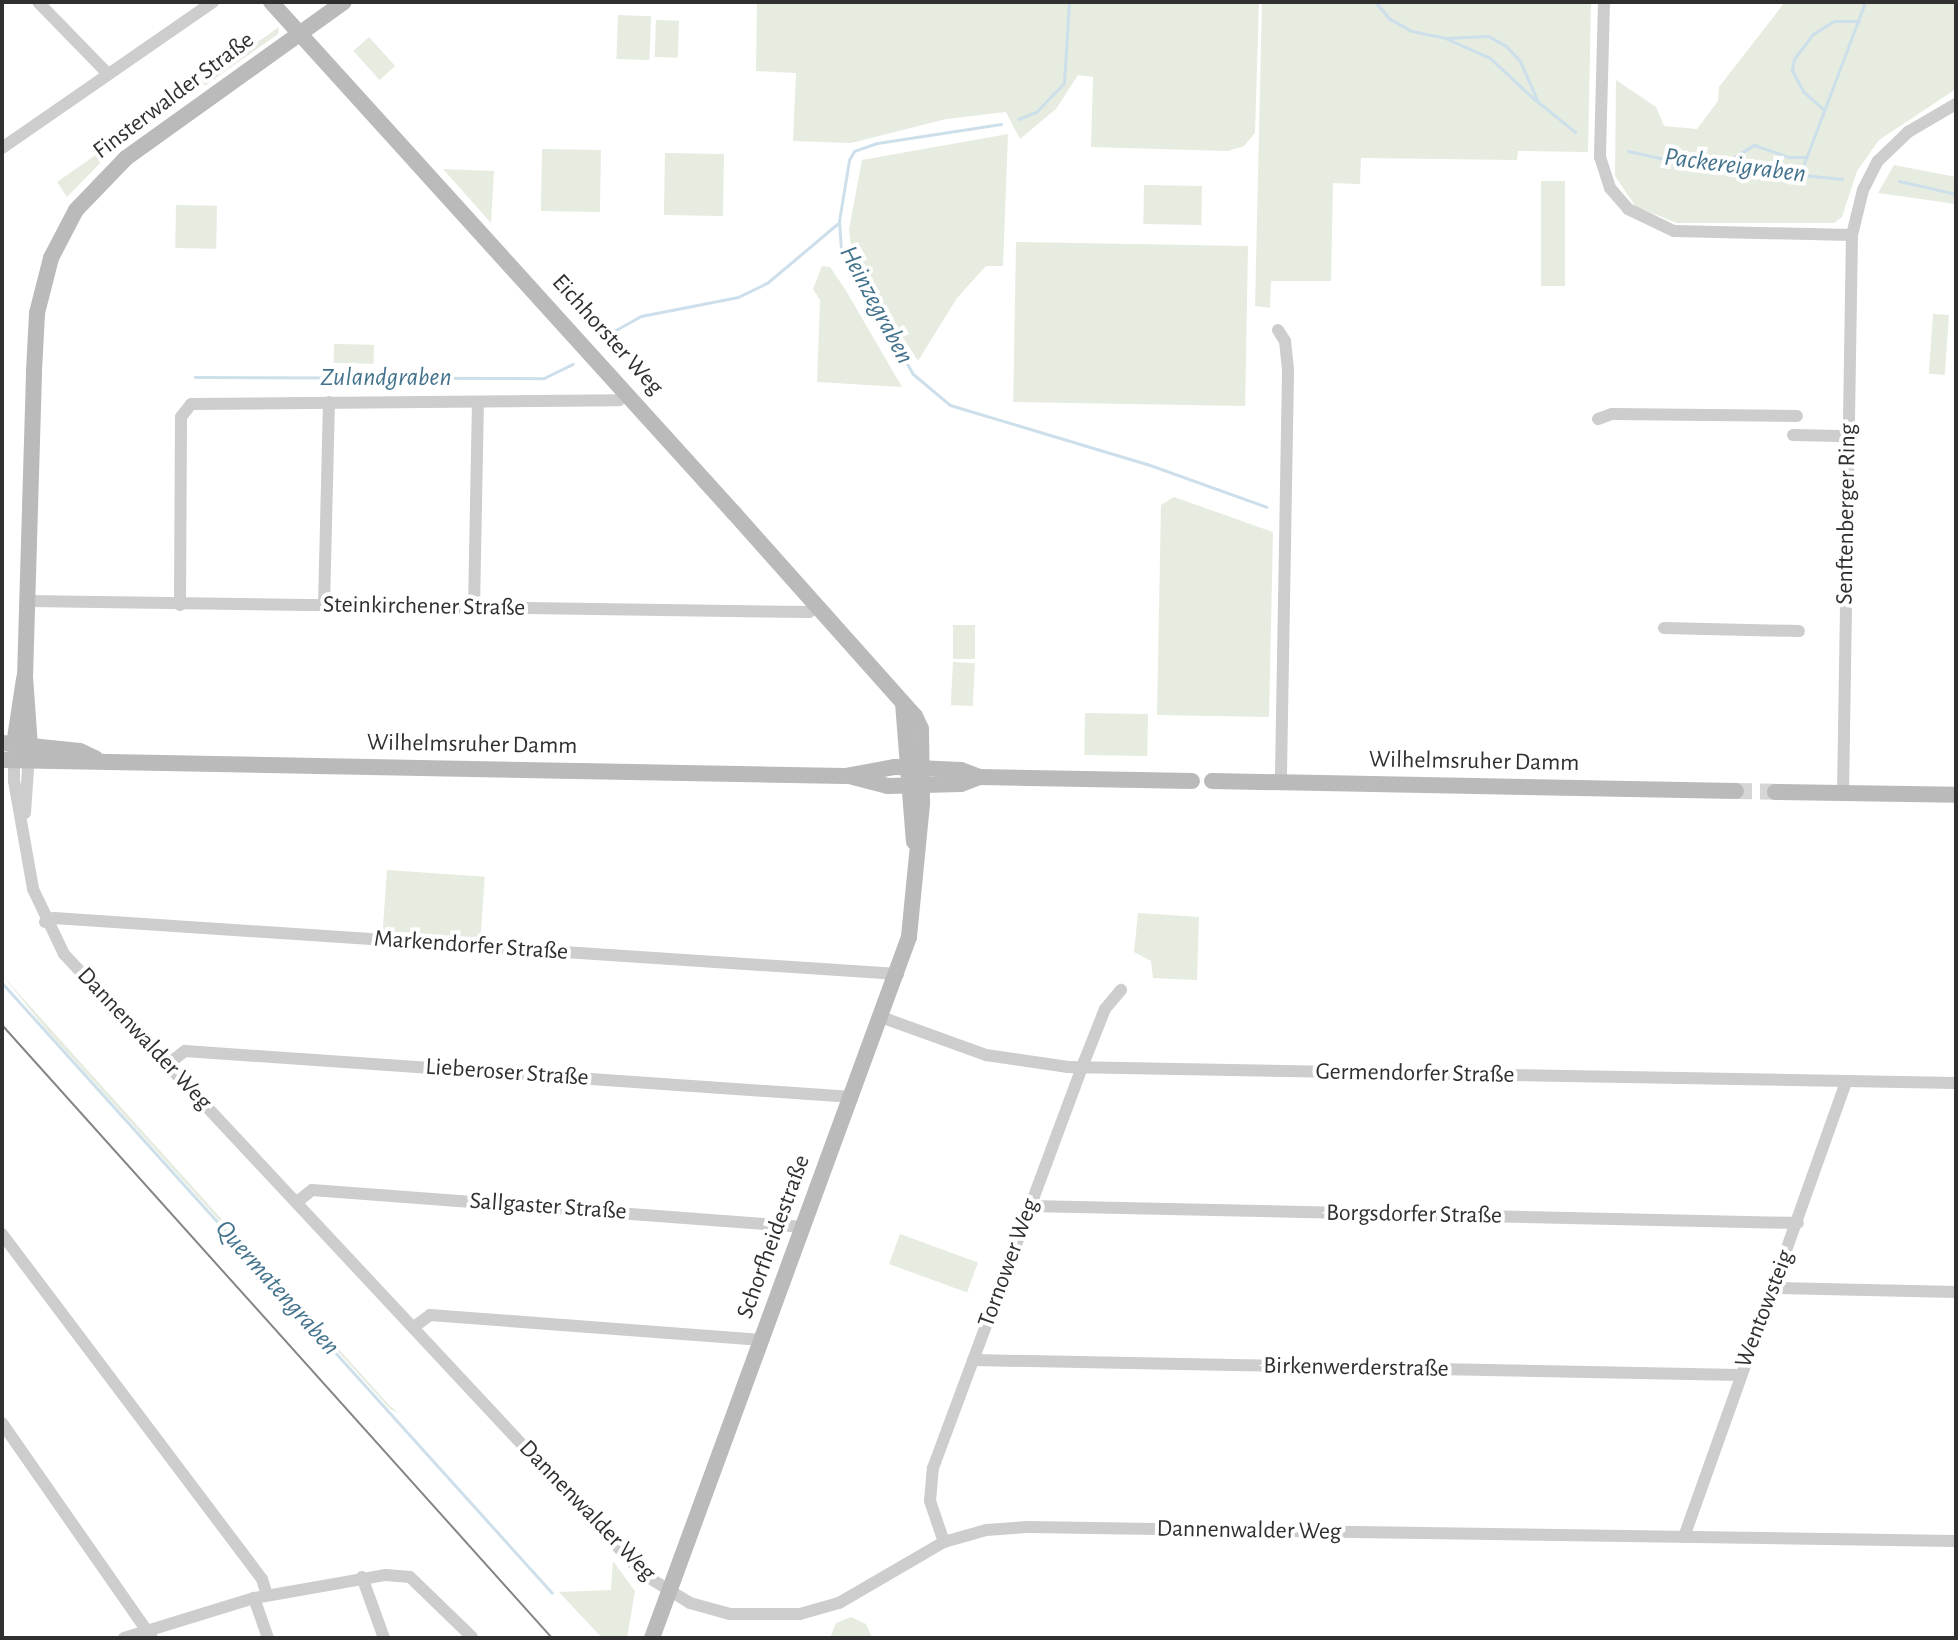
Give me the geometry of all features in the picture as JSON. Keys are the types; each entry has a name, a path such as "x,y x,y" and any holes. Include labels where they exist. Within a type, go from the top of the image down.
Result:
{"main road":[{"name":"Eichhorster Weg","path":"271,2 903,703 921,729 915,776"},
{"name":"Finsterwalder Straße","path":"15,752 25,677 37,313 61,237 95,187 126,158 344,2"},
{"name":"Wilhelmsruher Damm","path":"15,752 80,751 95,758 154,764 849,776 864,783 915,776 961,784 979,777 1192,781"},
{"name":"Schorfheidestraße","path":"652,1638 898,974 909,937 915,847 915,776"},
{"name":"Wilhelmsruher Damm","path":"1212,781 1736,791"},
{"path":"1775,792 1956,795"}],"street":[{"path":"38,2 108,74"},
{"path":"2,148 213,2"},
{"path":"1604,2 1600,155 1610,188 1623,204 1648,222 1674,231 1852,235"},
{"name":"Senftenberger Ring","path":"1843,793 1852,235 1863,190 1878,161 1908,132 1956,104"},
{"path":"1278,330 1285,341 1288,372 1281,783"},
{"path":"180,605 181,417 191,404 619,400 627,394"},
{"path":"324,606 329,402"},
{"path":"474,608 478,403"},
{"path":"1598,419 1612,414 1797,416"},
{"path":"1793,435 1839,436"},
{"name":"Steinkirchener Straße","path":"28,601 809,612 817,606"},
{"path":"1664,628 1799,631"},
{"name":"Dannenwalder Weg","path":"15,752 23,828 45,922 64,954 643,1574 668,1592 730,1614 796,1615 839,1603 944,1542 986,1530 1038,1527 1956,1541"},
{"name":"Markendorfer Straße","path":"45,922 54,918 898,974"},
{"name":"Tornower Weg","path":"944,1542 933,1515 930,1485 973,1360 1082,1068 1105,1009 1121,990"},
{"name":"Germendorfer Straße","path":"881,1017 986,1055 1082,1068 1956,1083"},
{"name":"Lieberoser Straße","path":"167,1065 185,1051 852,1097"},
{"name":"Wentowsteig","path":"1684,1537 1846,1081"},
{"name":"Sallgaster Straße","path":"297,1202 312,1190 804,1227"},
{"name":"Borgsdorfer Straße","path":"1030,1206 1798,1223"},
{"path":"2,1234 262,1579 261,1597 268,1638"},
{"path":"1775,1288 1956,1292"},
{"path":"414,1327 430,1315 762,1340"},
{"name":"Birkenwerderstraße","path":"973,1360 1740,1375"},
{"path":"2,1423 150,1633"},
{"path":"362,1577 384,1638"},
{"path":"124,1638 150,1633 261,1597 362,1577 410,1577 472,1637"}],"shaded area":[{"path":"757,2 1259,2 1255,133 1244,146 1228,151 1091,147 1093,77 1078,75 1056,109 1020,139 1006,112 946,119 851,143 793,141 796,73 756,71"},
{"path":"1262,2 1591,2 1588,152 1518,151 1517,160 1361,158 1360,184 1333,183 1331,281 1271,281 1270,308 1255,306"},
{"path":"1785,2 1956,2 1956,89 1879,140 1857,171 1842,217 1834,223 1677,223 1636,207 1615,176 1616,80 1656,107 1664,126 1697,129 1718,101 1719,87"},
{"path":"618,15 651,16 649,60 616,59"},
{"path":"656,20 679,21 678,58 655,57"},
{"path":"279,27 278,34 112,151 67,197 57,182"},
{"path":"369,37 395,66 379,80 353,51"},
{"path":"1008,134 1003,266 986,266 957,298 918,361 861,272 851,246 849,229 862,160"},
{"path":"542,149 601,150 600,212 541,211"},
{"path":"665,153 724,154 723,216 664,215"},
{"path":"1894,165 1956,177 1956,204 1878,193"},
{"path":"443,169 494,171 491,223"},
{"path":"1541,181 1565,181 1565,286 1541,286"},
{"path":"1144,185 1202,186 1201,225 1143,224"},
{"path":"176,205 217,206 216,249 175,248"},
{"path":"1016,242 1248,246 1245,406 1013,402"},
{"path":"822,266 830,267 845,289 902,387 817,382 820,300 813,289"},
{"path":"1933,314 1949,315 1945,375 1929,374"},
{"path":"334,344 374,345 374,364 334,363"},
{"path":"1174,497 1273,532 1269,717 1157,715 1161,505"},
{"path":"953,625 975,625 975,659 953,659"},
{"path":"953,662 975,663 973,706 951,705"},
{"path":"1085,713 1148,714 1147,756 1084,755"},
{"path":"387,870 485,877 481,938 383,931"},
{"path":"1138,913 1199,917 1197,980 1153,978 1151,961 1134,952"},
{"path":"2,975 399,1413 390,1409 46,1029"},
{"path":"900,1234 978,1262 967,1292 889,1264"},
{"path":"613,1561 635,1591 627,1638 602,1638 559,1592 611,1590"},
{"path":"851,1617 866,1624 872,1638 830,1638 836,1623"}],"waterway":[{"name":"Heinzegraben","path":"1018,119 1036,112 1064,83 1069,2"},
{"name":"Packereigraben","path":"1375,2 1390,19 1412,31 1445,38 1488,36 1506,46 1520,61 1538,102 1575,132"},
{"path":"1799,177 1865,2"},
{"path":"1824,110 1803,91 1792,70 1794,59 1813,34 1834,21 1859,21"},
{"name":"Packereigraben","path":"1445,38 1490,58 1535,100"},
{"name":"Heinzegraben","path":"1001,124 877,143 854,151 849,160 839,221 841,249 913,374 950,405 1147,464 1267,507"},
{"path":"1719,166 1754,145 1789,157 1807,157"},
{"name":"Packereigraben","path":"1628,151 1683,163 1842,179"},
{"name":"Packereigraben","path":"1899,181 1956,194"},
{"name":"Zulandgraben","path":"605,336 641,316 738,297 767,283 837,224"},
{"name":"Zulandgraben","path":"195,377 544,378 573,364"},
{"name":"Quermatengraben","path":"2,983 552,1593"}],"tunnel":[{"path":"1736,791 1775,792"}],"tram line":[{"path":"2,1025 552,1638"}]}
